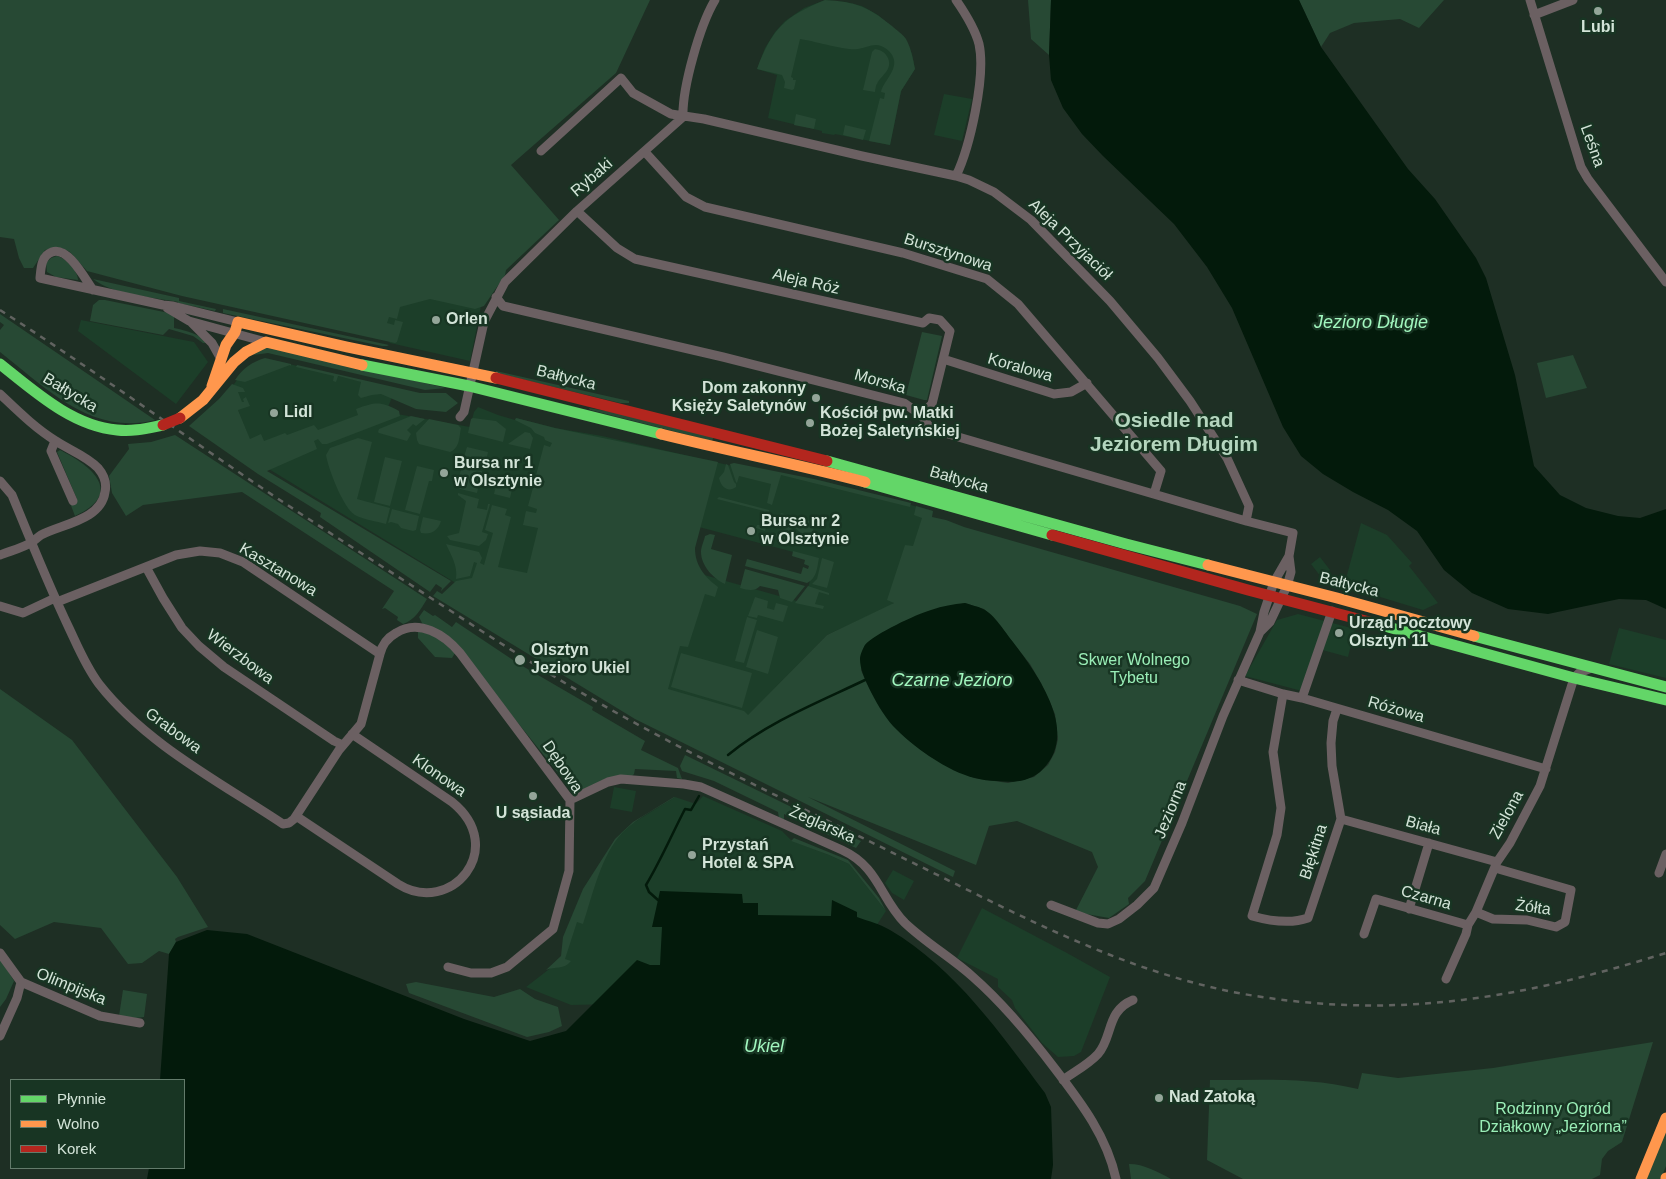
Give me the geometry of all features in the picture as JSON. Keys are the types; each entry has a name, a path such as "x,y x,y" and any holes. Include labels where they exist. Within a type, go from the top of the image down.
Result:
{"main road":[{"name":"Bałtycka","path":"209,393 226,345 236,327 473,372 814,457 1126,544 1666,687"},
{"path":"234,362 236,327"},
{"name":"Bałtycka","path":"2,369 50,403 74,417 94,426 128,432 163,426 180,418 196,407 234,362 246,352 266,342 365,366 470,386 726,450 821,470 1269,595 1574,678 1666,700"},
{"path":"1641,1179 1666,1118"}],"street":[{"path":"683,117 683,105 700,34 715,0"},
{"path":"956,0 979,44 980,80 962,165 956,176"},
{"name":"Leśna","path":"1530,0 1581,167 1588,179 1666,282"},
{"path":"1534,14 1573,0"},
{"name":"Aleja Przyjaciół","path":"541,151 621,78 633,93 671,114 704,119 956,176 994,192 1031,220 1116,308 1158,358 1190,401 1227,458 1249,506 1246,521"},
{"name":"Rybaki","path":"460,417 464,412 484,322 505,282 577,211 683,117"},
{"name":"Bursztynowa","path":"645,152 686,197 706,207 903,253 986,279 1018,304 1161,470 1154,494"},
{"name":"Aleja Róż","path":"577,211 617,248 635,259 923,323 930,318 940,320 950,331 932,404 922,415"},
{"name":"Bałtycka","path":"93,290 66,254 52,252 45,257 40,278 93,290 163,305 172,306 236,327 266,342"},
{"name":"Morska","path":"496,297 503,306 723,356 904,403 922,415 931,429 1246,521"},
{"name":"Bałtycka","path":"163,305 189,320 207,336 221,359"},
{"name":"Bałtycka","path":"189,320 236,327"},
{"name":"Koralowa","path":"944,359 1054,394 1071,392 1087,383"},
{"path":"0,394 55,441 97,466 103,474 106,488 105,497 100,505 88,516 40,535 32,542 0,555"},
{"path":"55,441 51,451 73,501"},
{"name":"Grabowa","path":"0,482 12,495 56,600 84,660 99,684 131,719 169,749 283,824 291,822 296,816"},
{"path":"1246,521 1293,533 1289,556 1291,572 1287,586"},
{"name":"Kasztanowa","path":"0,606 23,612 176,555 200,551 220,553 243,562 380,654"},
{"path":"1269,595 1289,556"},
{"name":"Wierzbowa","path":"146,567 182,628 199,646 224,667 334,741 343,745"},
{"name":"Jeziorna","path":"1260,632 1270,622 1287,586"},
{"name":"Jeziorna","path":"1051,906 1098,923 1108,924 1119,920 1150,893 1164,866 1238,680 1260,632 1269,595"},
{"path":"1302,698 1332,611"},
{"name":"Dębowa","path":"380,654 389,638 398,631 409,627 428,630 446,638 460,653 570,800 569,871 553,929 507,967 491,973 471,974 448,967"},
{"path":"296,816 343,745 361,724 380,654"},
{"path":"1574,678 1579,673 1592,668"},
{"name":"Zielona","path":"1446,979 1466,934 1468,925 1476,912 1496,865 1510,843 1540,786 1574,678"},
{"name":"Różowa","path":"1238,680 1546,769"},
{"name":"Błękitna","path":"1283,694 1273,752 1281,808 1277,835 1252,916 1293,921 1308,918 1341,819 1332,766 1331,743 1337,709"},
{"name":"Klonowa","path":"296,816 410,891 440,890 456,883 467,872 474,856 476,841 472,824 463,812 452,802 352,734"},
{"name":"Żeglarska","path":"570,800 608,782 621,779 675,782 701,787 854,855 872,872 900,917 990,992 1027,1032 1075,1094 1102,1138 1116,1179"},
{"name":"Biała","path":"1341,819 1429,843 1496,865"},
{"path":"1410,908 1429,843"},
{"path":"1659,874 1666,854"},
{"name":"Żółta","path":"1476,912 1493,919 1527,920 1556,927 1565,922 1571,890 1496,865"},
{"name":"Czarna","path":"1364,934 1376,900 1468,925"},
{"name":"Olimpijska","path":"0,953 20,982 100,1016 140,1024"},
{"name":"Olimpijska","path":"0,1036 17,998 20,982"},
{"path":"1064,1080 1098,1053 1103,1047 1114,1017 1125,1004 1133,1000"}],"shaded area":[{"path":"825,0 862,6 878,15 905,38 912,54 915,69 901,91 890,145 822,133 822,131 768,118 777,75 757,69 765,48 785,21 804,8"},
{"path":"944,94 972,99 962,141 934,135"},
{"name":"Orlen","path":"418,292 482,301 470,361 390,343 371,316"},
{"path":"81,320 194,342 208,362 176,404 78,331"},
{"path":"277,361 395,390 386,412 470,427 474,412 478,407 515,420 516,418 555,428 602,436 728,465 823,481 933,511 909,591 890,606 827,635 714,750 459,585 259,463 230,390 239,377","holes":["699,527 816,558 804,603 683,569"]},
{"path":"1361,523 1387,535 1412,563 1409,566 1438,603 1423,610 1344,586"},
{"path":"1320,557 1330,570 1321,577 1311,564"},
{"path":"1298,614 1355,629 1348,657 1315,648 1302,691 1245,676 1277,620"},
{"path":"1619,628 1666,640 1666,678 1609,664"},
{"path":"614,787 636,791 632,812 610,808"},
{"path":"703,796 782,831 792,841 849,864 886,911 833,992 665,1003 571,1005 526,987 561,960 587,887 611,846 622,832 675,797 696,804"},
{"path":"893,870 914,881 904,900 892,893 885,883"},
{"path":"982,908 1110,977 1081,1052 1074,1056 1058,1057 1042,1043 1015,1008 1012,1000 998,987 998,979 957,958"}],"green space":[{"path":"0,0 650,0 616,73 511,165 559,220 506,270 505,275 484,306 475,309 430,299 400,307 397,319 389,317 387,323 394,325 395,320 403,322 397,342 395,343 182,296 87,271 70,252 62,248 45,250 33,268 24,268 14,239 0,237"},
{"path":"825,0 861,6 892,26 908,42 915,69 901,91 890,145 869,141 880,98 884,99 885,93 881,92 882,88 894,64 892,56 883,47 875,45 853,49 800,39 791,77 793,80 796,80 792,90 784,88 785,82 782,75 757,69 768,44 782,26 790,18"},
{"path":"1028,0 1051,0 1049,55 1031,39"},
{"path":"1299,0 1444,0 1419,28 1400,19 1354,23 1330,33 1321,47"},
{"path":"875,49 884,53 888,58 889,66 877,84 875,92 863,90 872,52"},
{"path":"796,114 816,119 814,129 794,125"},
{"path":"845,125 866,130 863,140 843,135"},
{"path":"57,256 71,265 78,280 56,277 47,272 46,263 51,258"},
{"path":"93,279 179,298 179,301 216,309 215,311 122,292 111,289"},
{"path":"99,300 174,314 174,328 188,331 208,343 203,343 193,336 169,329 163,335 90,321 93,305"},
{"path":"223,309 389,345 382,346 223,313"},
{"path":"0,314 155,420 132,423 110,421 90,415 52,394 0,352 0,330 4,325 0,322"},
{"path":"922,332 942,336 927,400 906,395"},
{"path":"263,348 274,348 446,388 425,390 268,353 253,355"},
{"path":"1573,355 1587,388 1546,398 1537,363"},
{"path":"265,358 291,364 291,366 245,382 235,380 248,366"},
{"path":"297,365 420,393 446,393 458,403 446,412 416,409 381,394 361,398 358,395 361,382 338,376 336,382 333,381 334,376 296,367"},
{"path":"496,371 629,401 629,403 620,403 496,373"},
{"path":"232,384 243,388 245,392 238,392 242,402 244,402 243,399 246,397 250,406 238,410 250,439 261,434 264,441 314,425 318,430 358,415 356,409 373,404 387,405 399,411 400,416 327,444 322,444 318,439 314,441 317,449 267,471 451,581 441,591 442,588 436,584 430,592 320,517 321,513 258,474 189,426 219,399"},
{"path":"589,408 629,415 714,436 712,441 590,410"},
{"path":"411,416 425,419 416,426 413,424 407,430 411,434 407,441 378,432 379,429"},
{"name":"Skwer Wolnego Tybetu","path":"516,418 718,462 695,554 699,566 718,587 715,597 705,594 688,647 680,646 668,689 744,711 748,715 827,635 894,603 887,600 905,545 913,546 922,518 914,515 916,506 933,511 932,517 1240,606 1257,614 1145,881 1128,898 1129,904 1109,918 1075,912 1098,867 1092,852 1017,821 989,826 976,865 808,797 955,871 953,877 635,719 433,596 437,591 442,594 456,581 472,578 477,563 474,562 470,576 456,579 455,565 446,544 479,552 482,558 480,563 484,565 493,533 485,530 492,505 507,509 505,515 511,517 498,567 527,573 538,528 523,525 526,511 536,513 537,509 528,506 534,484 543,486 545,481 535,479 544,445 550,447 552,443 535,433 531,428 515,420","holes":["965,603 984,609 1030,664 1055,714 1058,739 1055,752 1048,765 1034,777 1008,783 974,778 929,756 907,739 872,693 861,670 865,645 900,624"]},
{"path":"429,419 458,425 461,428 456,448 450,452 419,444 416,433"},
{"path":"471,419 496,421 506,429 503,442 468,433"},
{"path":"525,432 530,433 533,438 530,449 508,444"},
{"path":"175,435 427,599 420,610 411,620 403,624 397,620 398,617 385,608 382,609 394,591 242,492 143,505 126,516 112,493 109,476 129,449 128,444 151,442"},
{"path":"358,438 372,442 357,499 390,508 386,524 362,518 350,511 341,496 330,469 326,455 330,448"},
{"path":"467,447 488,452 485,466 463,460"},
{"path":"60,450 72,456 92,472 98,480 101,489 98,498 90,507 75,516 70,503 77,499 57,452"},
{"path":"385,457 402,461 390,506 374,502"},
{"path":"734,463 814,479 911,503 910,507 781,475 772,505 767,503 771,484 739,476 737,483 730,464"},
{"path":"726,464 736,484 736,487 733,489 723,486 719,478 724,472"},
{"path":"417,466 434,470 420,514 405,510"},
{"path":"462,466 482,471 477,493 456,488"},
{"path":"498,477 514,481 510,498 494,494"},
{"path":"458,493 479,499 477,508 487,510 488,504 490,504 482,532 488,534 486,540 479,546 450,540 447,536 459,533 466,501"},
{"path":"719,497 769,510 770,513 765,531 756,528 757,525 760,525 764,511 717,499"},
{"path":"392,509 419,516 416,530 401,528 398,524 391,522 388,523"},
{"path":"781,513 807,521 816,519 810,541 780,515"},
{"path":"423,517 441,521 434,532 421,533"},
{"path":"789,526 805,542 805,546 773,536"},
{"path":"715,535 711,549 732,555 725,584 709,571 703,562 701,550 705,536"},
{"path":"793,551 819,558 815,576 807,583 745,566 747,559 801,574 803,567 808,569 809,566 804,564 805,560 792,556"},
{"path":"822,558 834,562 827,588 812,584 817,579"},
{"path":"745,569 805,586 792,602 780,598 778,590 760,586 753,590 740,588"},
{"path":"808,586 829,593 829,595 819,592 815,604 824,606 823,609 795,603"},
{"path":"755,597 768,601 767,608 774,610 776,603 788,606 783,622 758,615 757,618 748,616"},
{"path":"424,610 452,627 456,622 519,664 593,707 592,710 645,741 641,750 678,768 682,779 677,778 676,771 635,769 632,776 581,790 571,789 453,642 423,625 419,617"},
{"path":"747,617 757,620 744,663 735,661"},
{"path":"757,630 778,637 768,674 746,667"},
{"path":"418,631 435,636 443,641 455,653 452,658 435,657 418,638"},
{"path":"681,653 752,673 742,708 671,687"},
{"path":"0,689 72,740 177,877 208,927 175,939 176,942 169,954 159,951 142,963 128,964 101,928 54,922 15,939 0,925"},
{"path":"685,755 861,841 856,848 784,814 784,820 779,818 778,812 714,781 682,771 680,766"},
{"path":"674,797 635,822 615,841 598,875 583,924 577,922 565,959 571,961 562,967 546,970 561,956 563,937 583,889 615,839 633,822"},
{"path":"794,838 848,860 879,898 886,911 849,864 791,841"},
{"path":"0,958 14,981 0,1007"},
{"path":"416,982 494,997 520,989 535,999 558,1007 562,1026 549,1032 527,1037 409,993 406,984"},
{"path":"123,990 147,994 144,1017 119,1016"},
{"name":"Rodzinny Ogród Działkowy „Jeziorna”","path":"1653,1042 1622,1142 1608,1151 1602,1159 1600,1175 1592,1179 1243,1179 1207,1160 1210,1080 1303,1081 1358,1089 1362,1073 1398,1078 1493,1068"},
{"path":"1666,1131 1666,1166 1661,1179 1646,1179"},
{"path":"1129,1164 1145,1167 1171,1179 1131,1179"}],"water":[{"name":"Jezioro Długie","path":"1051,0 1299,0 1321,47 1408,169 1435,199 1476,258 1486,278 1515,375 1534,466 1560,495 1586,508 1618,516 1640,518 1666,509 1666,609 1646,600 1619,599 1548,614 1508,609 1472,593 1444,570 1417,531 1388,510 1323,474 1301,456 1283,427 1232,308 1207,267 1174,224 1103,156 1082,134 1063,108 1051,80 1049,55"},
{"name":"Czarne Jezioro","path":"965,603 987,611 999,624 1034,671 1052,706 1057,723 1057,741 1052,757 1040,772 1025,780 1009,782 978,779 953,770 931,757 910,742 889,722 863,674 860,656 865,645 877,635 925,612 944,606"},
{"name":"Ukiel","path":"660,891 742,894 743,903 758,903 758,915 831,916 832,900 857,912 857,917 886,928 936,963 956,983 994,1025 1045,1093 1051,1107 1053,1165 1051,1179 147,1179 149,1169 185,1169 185,1079 160,1079 169,954 176,942 207,930 247,934 464,1019 530,1041 566,1031 637,960 650,965 660,965 662,927 652,927"}],"waterway":[{"path":"728,755 760,732 865,680"},
{"path":"658,900 649,892 646,885 685,809 691,810 699,796"}],"railway":[{"path":"0,310 317,525 504,645 601,704 728,771 1031,921 1121,959 1167,975 1214,988 1262,997 1315,1003 1367,1005 1417,1004 1516,992 1565,981 1666,953"}],"traffic: fast":[{"path":"0,364 54,406 85,422 117,430 163,425"},
{"path":"362,365 469,386 661,434"},
{"path":"827,461 1208,565"},
{"path":"865,482 1052,535"},
{"path":"1377,624 1574,678 1666,700"},
{"path":"1474,636 1666,687"}],"traffic: slow":[{"path":"212,386 226,345 235,332 238,322 496,378"},
{"path":"180,418 203,400 234,362 246,352 266,342 362,365"},
{"path":"661,434 865,482"},
{"path":"1208,565 1474,636"},
{"path":"1641,1179 1666,1118"}],"traffic: jam":[{"path":"496,378 827,461"},
{"path":"163,425 180,418"},
{"path":"1052,535 1377,624"}],"place":[{"name":"Lubi","path":"1598,11"},
{"name":"Orlen","path":"436,320"},
{"name":"Dom zakonny Księży Saletynów","path":"816,398"},
{"name":"Lidl","path":"274,413"},
{"name":"Kościół pw. Matki Bożej Saletyńskiej","path":"810,423"},
{"name":"Bursa nr 1 w Olsztynie","path":"444,473"},
{"name":"Bursa nr 2 w Olsztynie","path":"751,531"},
{"name":"Urząd Pocztowy Olsztyn 11","path":"1339,633"},
{"name":"Olsztyn Jezioro Ukiel","path":"520,660"},
{"name":"U sąsiada","path":"533,796"},
{"name":"Przystań Hotel & SPA","path":"692,855"},
{"name":"Nad Zatoką","path":"1159,1098"}],"district":[{"name":"Osiedle nad Jeziorem Długim","path":"1174,433"}]}
